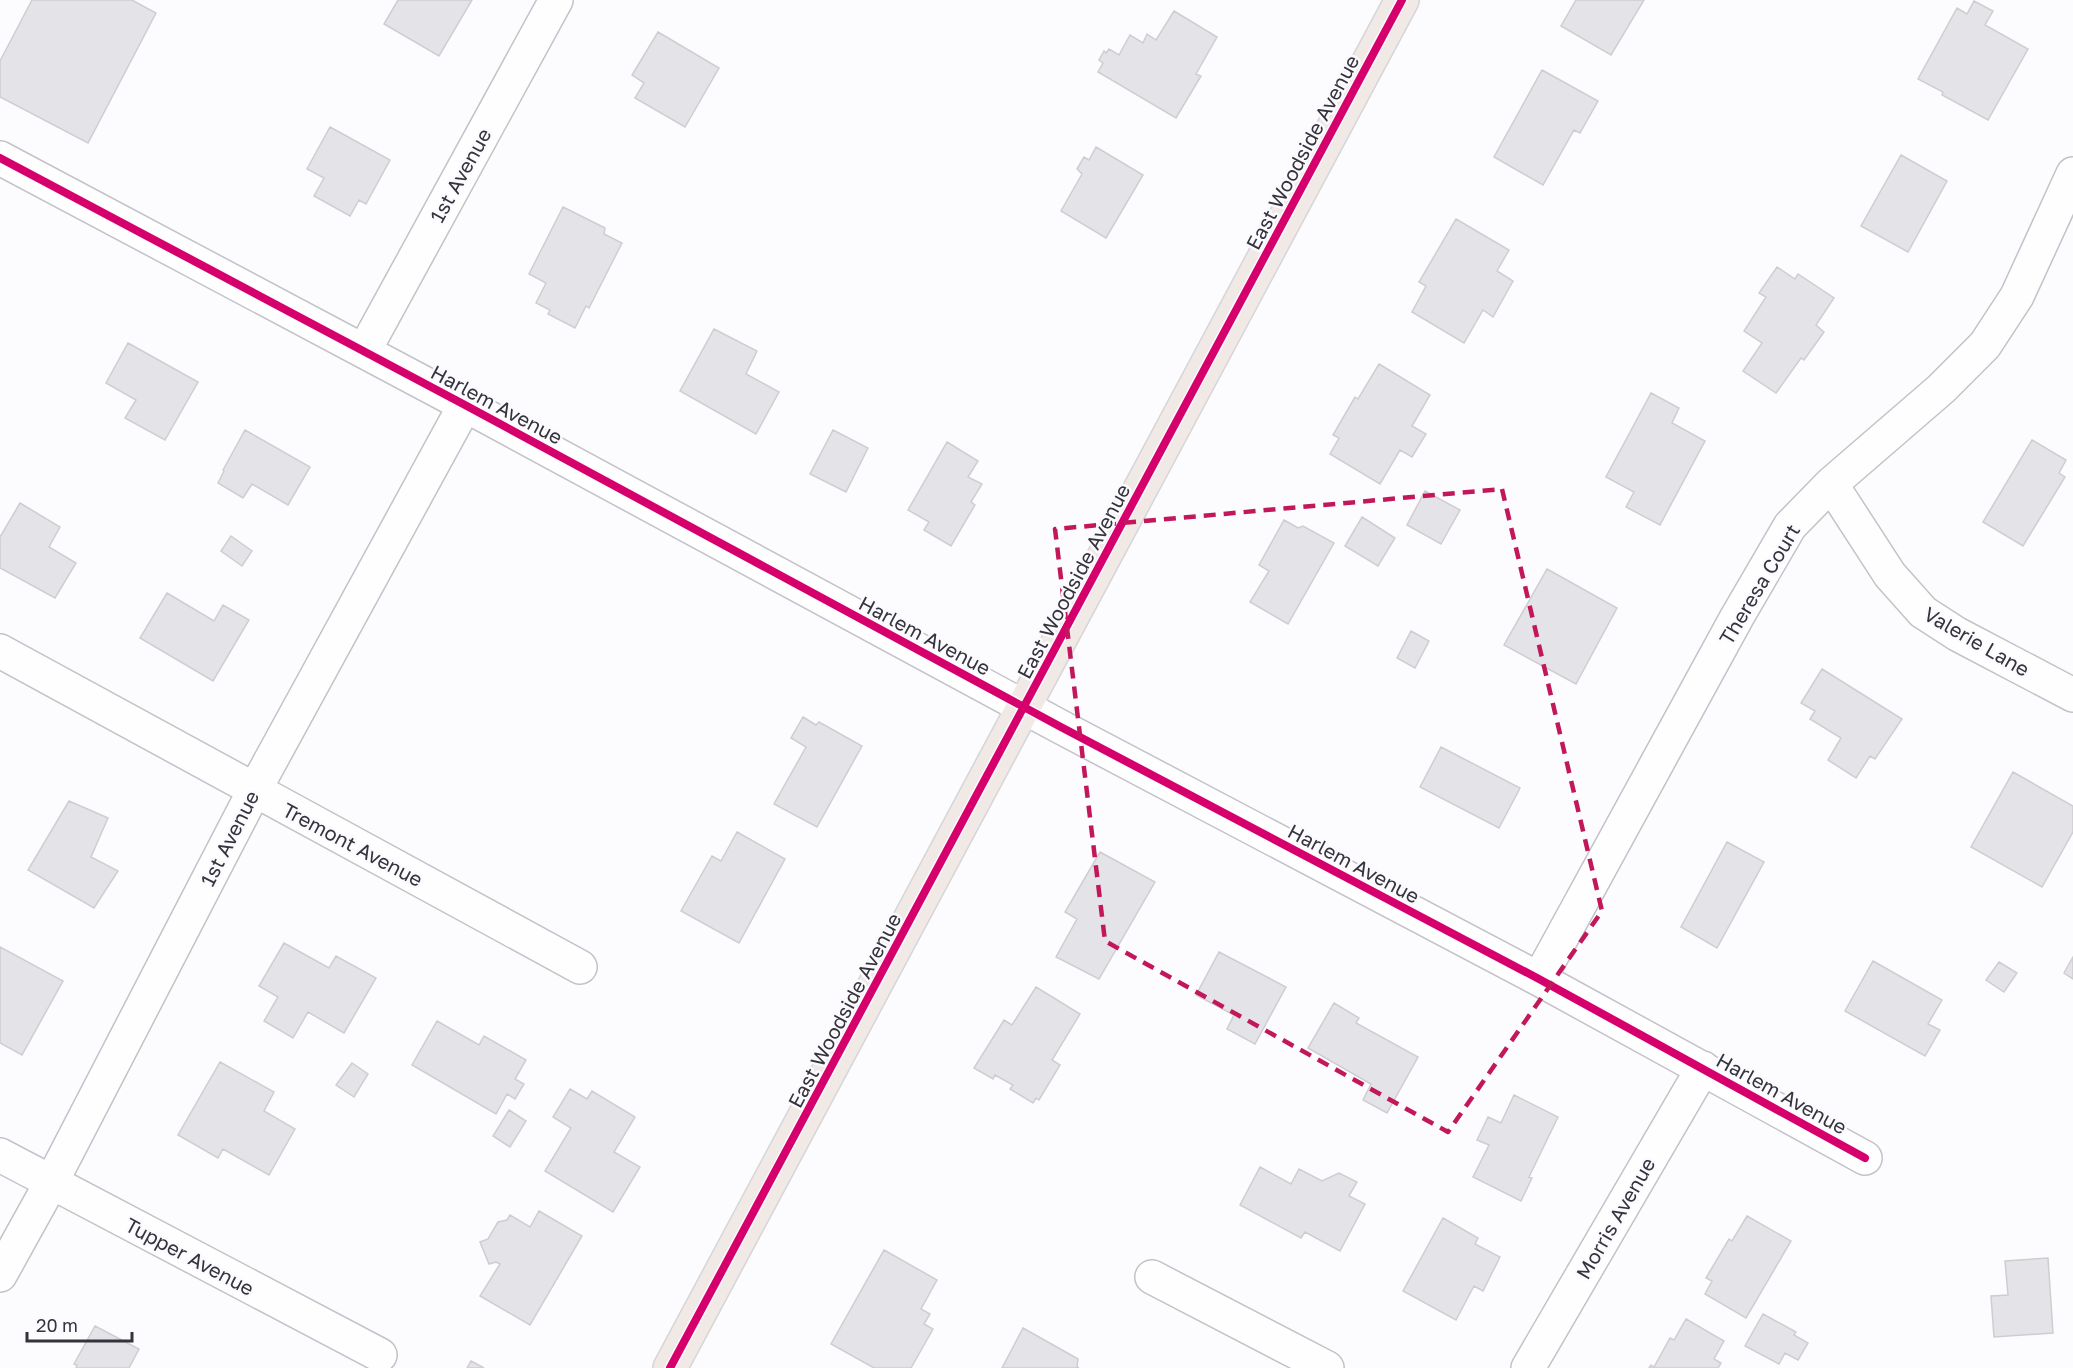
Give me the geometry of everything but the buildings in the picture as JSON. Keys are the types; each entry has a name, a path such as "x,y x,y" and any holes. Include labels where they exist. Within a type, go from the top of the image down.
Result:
{"main road":[{"name":"East Woodside Avenue","path":"670,1368 1402,0"}],"street":[{"name":"1st Avenue","path":"364,351 556,0"},
{"name":"Harlem Avenue","path":"0,158 465,405 1024,707 1539,979 1865,1158"},
{"name":"Theresa Court","path":"1539,979 1737,617 1790,526 1831,484 1941,389 1985,345 2018,296 2073,174"},
{"name":"1st Avenue","path":"0,1275 51,1183 254,790 465,405"},
{"name":"Valerie Lane","path":"1831,484 1890,575 1923,612 1958,634 2073,695"},
{"name":"Tremont Avenue","path":"0,651 580,967"},
{"name":"Morris Avenue","path":"1528,1368 1703,1068"},
{"name":"Tupper Avenue","path":"0,1155 380,1355"},
{"path":"1152,1277 1327,1368"}],"highlighted area":[{"path":"1502,489 1602,911 1448,1132 1105,941 1055,529"}],"cycle path":[{"path":"670,1368 1402,0"},
{"path":"0,158 465,405 1059,726 1539,979 1865,1158"}]}
